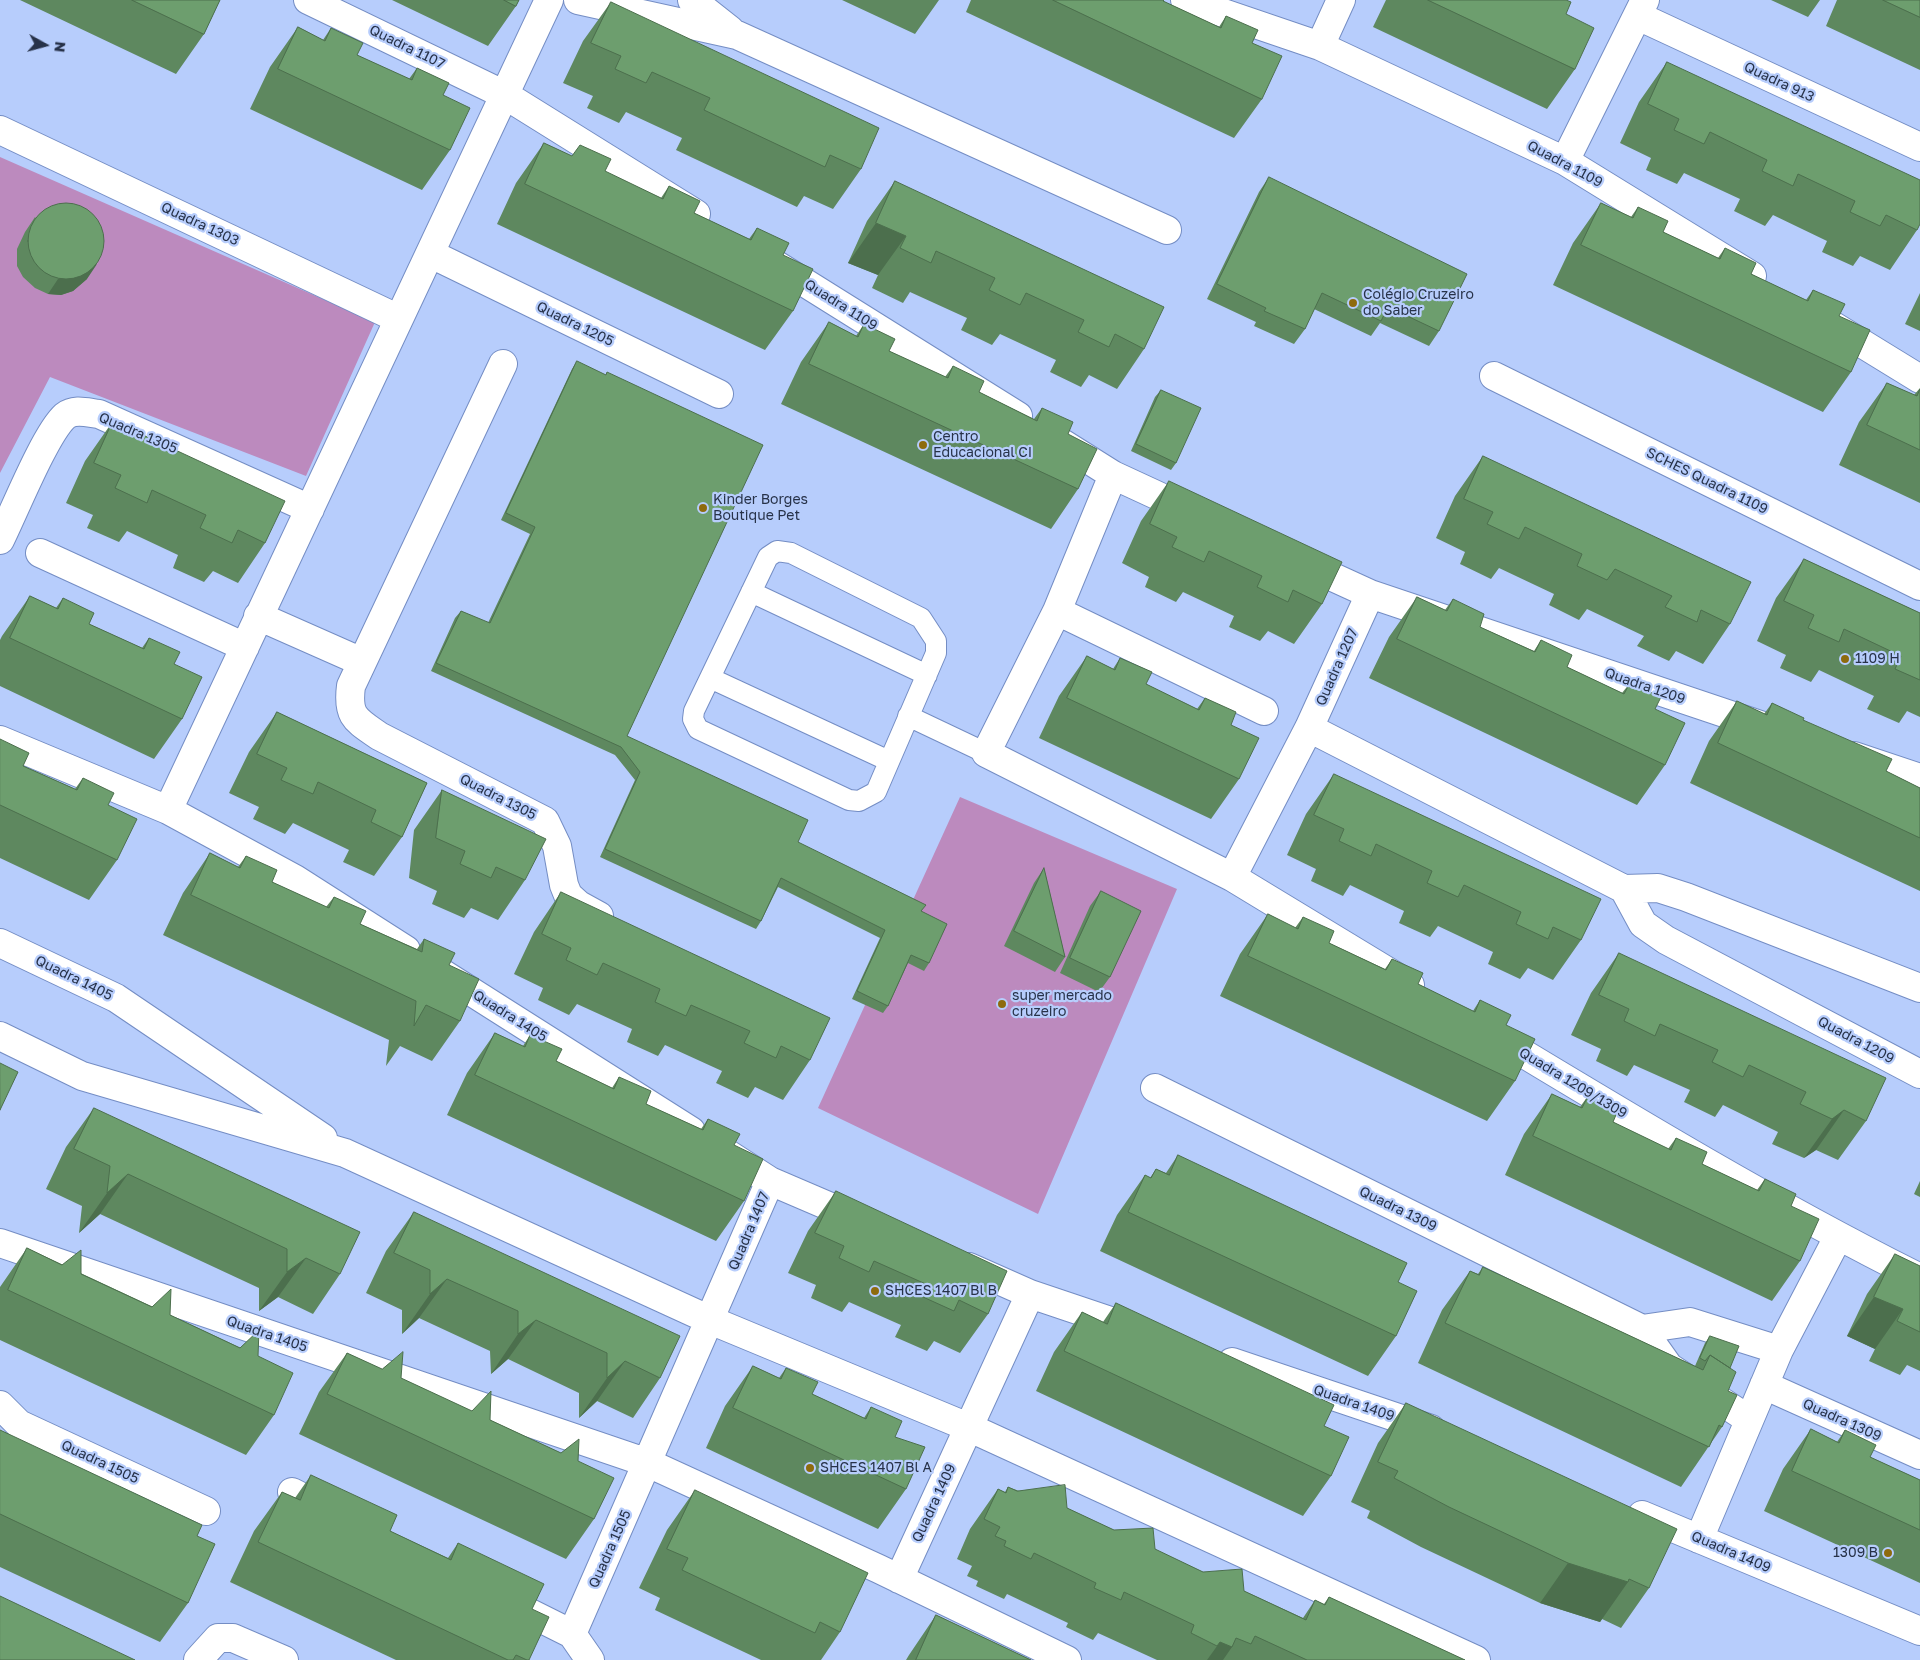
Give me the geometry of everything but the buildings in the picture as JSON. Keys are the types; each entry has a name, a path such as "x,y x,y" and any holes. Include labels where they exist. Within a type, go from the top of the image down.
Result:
{"street":[{"name":"Quadra 1107","path":"308,0 505,95"},
{"path":"0,740 168,810 399,319 432,254 549,0"},
{"path":"578,0 737,35 1167,230"},
{"path":"692,0 737,35"},
{"name":"Quadra 1109","path":"1185,0 1320,46 1564,161 1776,290"},
{"path":"1320,46 1341,0"},
{"name":"Quadra 913","path":"1564,161 1641,8 1920,147"},
{"path":"505,95 717,227"},
{"name":"Quadra 1303","path":"0,130 399,319"},
{"name":"Quadra 1109","path":"750,248 1113,475"},
{"name":"Quadra 1205","path":"432,254 719,394"},
{"path":"1810,311 1920,379"},
{"name":"Quadra 1305","path":"503,364 351,686 349,705 355,719 379,736 545,821 557,846 564,885 568,895 579,905 623,928"},
{"name":"SCHES Quadra 1109","path":"1494,376 1920,586"},
{"name":"Quadra 1305","path":"0,540 50,436 66,416 77,411 99,414 310,509"},
{"path":"1219,524 1113,475 1057,611 986,753 1232,877 1428,996"},
{"path":"40,552 245,647"},
{"path":"1281,553 1370,594"},
{"name":"Quadra 1207","path":"1232,877 1309,728 1370,594"},
{"name":"Quadra 1209","path":"1370,594 1789,734"},
{"path":"1057,611 1264,711"},
{"path":"258,616 362,662"},
{"path":"1309,728 1624,889 1658,888 1672,892 1920,988"},
{"path":"1827,747 1920,778"},
{"name":"Quadra 1405","path":"168,810 295,879 770,1181"},
{"name":"Quadra 1209","path":"1624,889 1642,924 1666,940 1920,1074"},
{"name":"Quadra 1405","path":"0,943 116,998 345,1153"},
{"name":"Quadra 1209/1309","path":"1479,1026 1682,1150 1838,1237 1920,1278"},
{"name":"Quadra 1405","path":"0,1036 82,1076 345,1153 710,1320"},
{"name":"Quadra 1309","path":"1155,1088 1642,1330 1669,1367 1748,1419"},
{"name":"Quadra 1407","path":"648,1463 770,1181 887,1231"},
{"path":"1699,1539 1748,1419 1779,1350 1838,1237"},
{"name":"Quadra 1405","path":"0,1243 648,1463"},
{"path":"949,1258 1030,1294 1160,1338"},
{"name":"Quadra 1409","path":"899,1579 1030,1294"},
{"path":"710,1320 968,1428 1476,1660"},
{"path":"1642,1330 1690,1322 1779,1350"},
{"name":"Quadra 1409","path":"1207,1354 1450,1436"},
{"name":"Quadra 1309","path":"1764,1385 1920,1455"},
{"name":"Quadra 1505","path":"0,1405 19,1424 206,1511"},
{"path":"648,1463 899,1579 1066,1660"},
{"name":"Quadra 1505","path":"572,1634 648,1463"},
{"path":"292,1492 353,1523"},
{"name":"Quadra 1409","path":"1616,1505 1920,1631"},
{"path":"493,1594 572,1634 590,1660"},
{"path":"198,1660 218,1638 233,1638 284,1660"}],"lane":[{"path":"777,551 799,557 921,618 936,642 936,653 876,792 859,801 849,800 698,729 693,719 694,711 751,592 768,557 777,551"},
{"path":"751,592 927,675"},
{"path":"710,678 888,761"},
{"path":"908,716 986,753"}],"shaded area":[{"path":"0,157 375,322 306,476 50,377 0,473"},
{"path":"960,797 1177,889 1038,1214 818,1108"}],"place":[{"name":"Colégio Cruzeiro do Saber","path":"1353,303"},
{"name":"Centro Educacional CI","path":"923,445"},
{"name":"Kinder Borges Boutique Pet","path":"703,508"},
{"name":"1109 H","path":"1845,659"},
{"name":"super mercado cruzeiro","path":"1002,1004"},
{"name":"SHCES 1407 Bl B","path":"875,1291"},
{"name":"SHCES 1407 Bl A","path":"810,1468"},
{"name":"1309 B","path":"1888,1553"}]}
